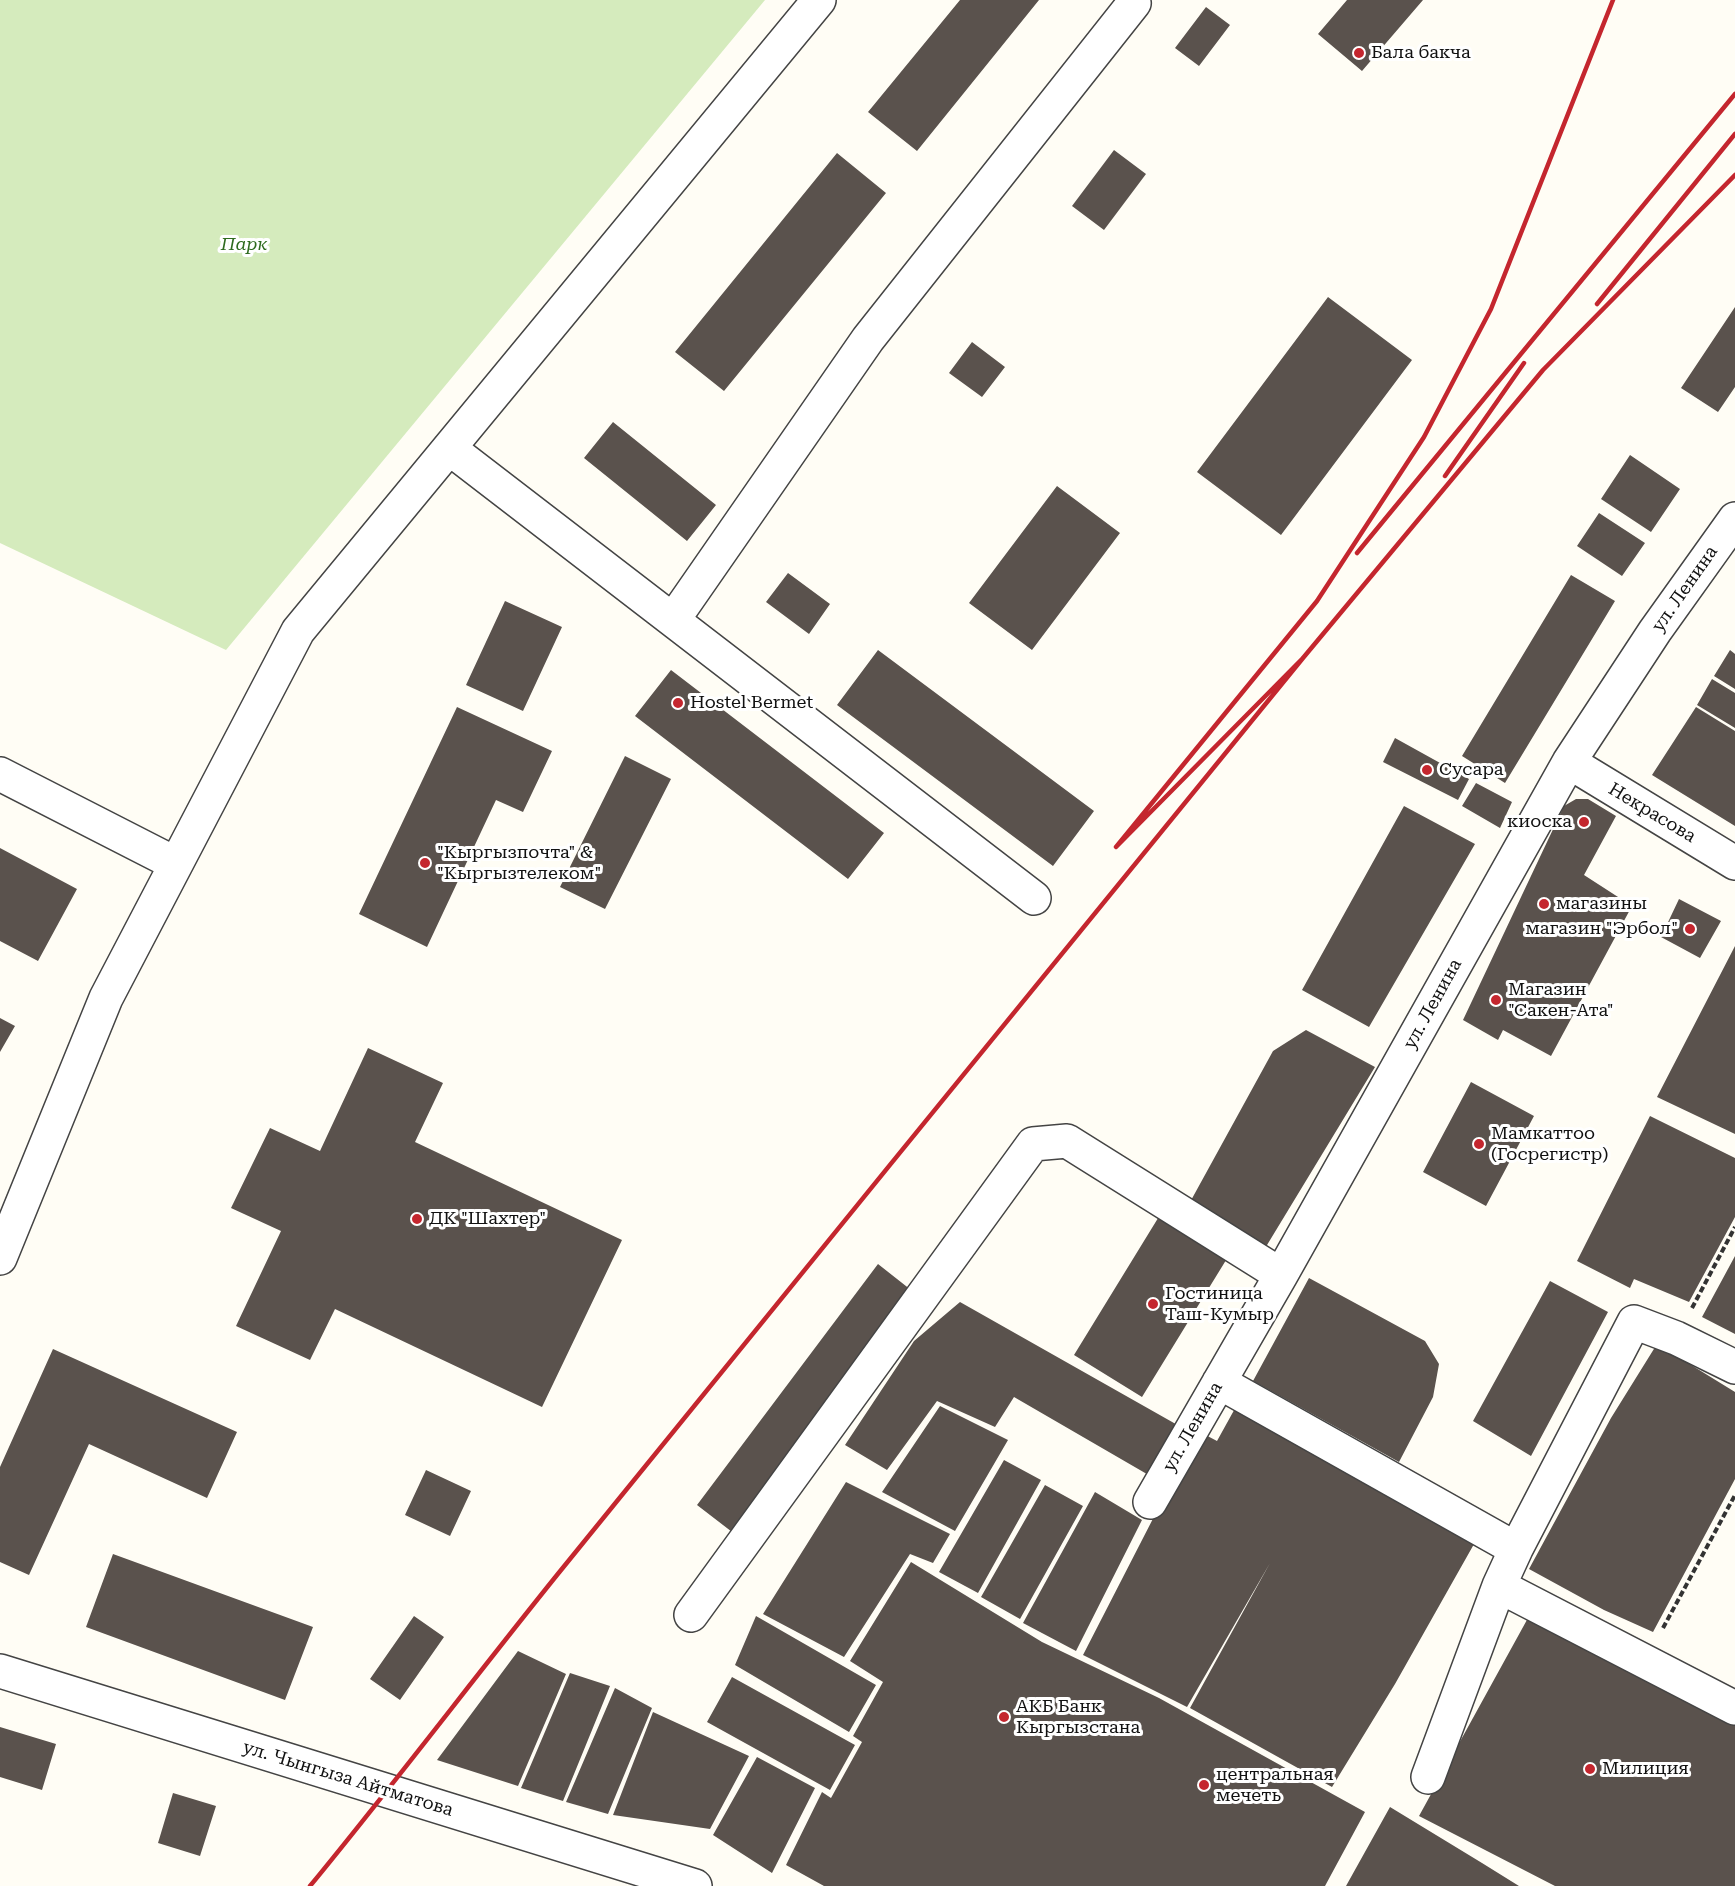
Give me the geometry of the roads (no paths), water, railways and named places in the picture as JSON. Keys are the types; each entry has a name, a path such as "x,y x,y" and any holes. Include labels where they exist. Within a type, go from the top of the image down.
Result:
{"street":[{"path":"0,1258 106,998 298,631 819,0"},
{"path":"673,620 868,339 1134,3 1133,0"},
{"path":"449,448 1034,898"},
{"name":"ул. Ленина","path":"1150,1502 1281,1275 1569,762 1655,631 1735,519"},
{"name":"Некрасова","path":"1569,762 1735,863"},
{"path":"0,774 176,864"},
{"path":"691,1615 1033,1144 1067,1141 1281,1275"},
{"path":"1428,1777 1499,1586 1634,1322 1676,1338 1735,1367"},
{"path":"1219,1382 1516,1549"},
{"path":"1499,1586 1735,1708"},
{"name":"ул. Чынгыза Айтматова","path":"0,1671 695,1886"}],"railway":[{"path":"310,1886 557,1575 1303,658 1116,847 1317,601 1424,437 1491,309 1613,0"},
{"path":"1357,553 1735,94"},
{"path":"1597,304 1735,134"},
{"path":"1303,658 1543,370 1735,175"},
{"path":"1445,476 1524,363"}],"place":[{"name":"Бала бакча","path":"1359,53"},
{"name":"Hostel Bermet","path":"678,703"},
{"name":"Сусара","path":"1427,770"},
{"name":"киоска","path":"1584,822"},
{"name":"\"Кыргызпочта\" & \"Кыргызтелеком\"","path":"425,863"},
{"name":"магазины","path":"1544,904"},
{"name":"магазин \"Эрбол\"","path":"1690,929"},
{"name":"Магазин \"Сакен-Ата\"","path":"1496,1000"},
{"name":"Мамкаттоо (Госрегистр)","path":"1479,1144"},
{"name":"ДК \"Шахтер\"","path":"417,1219"},
{"name":"Гостиница Таш-Кумыр","path":"1153,1304"},
{"name":"АКБ Банк Кыргызстана","path":"1004,1717"},
{"name":"Милиция","path":"1590,1769"},
{"name":"центральная мечеть","path":"1204,1785"}],"park label":[{"name":"Парк","path":"244,245"}]}
